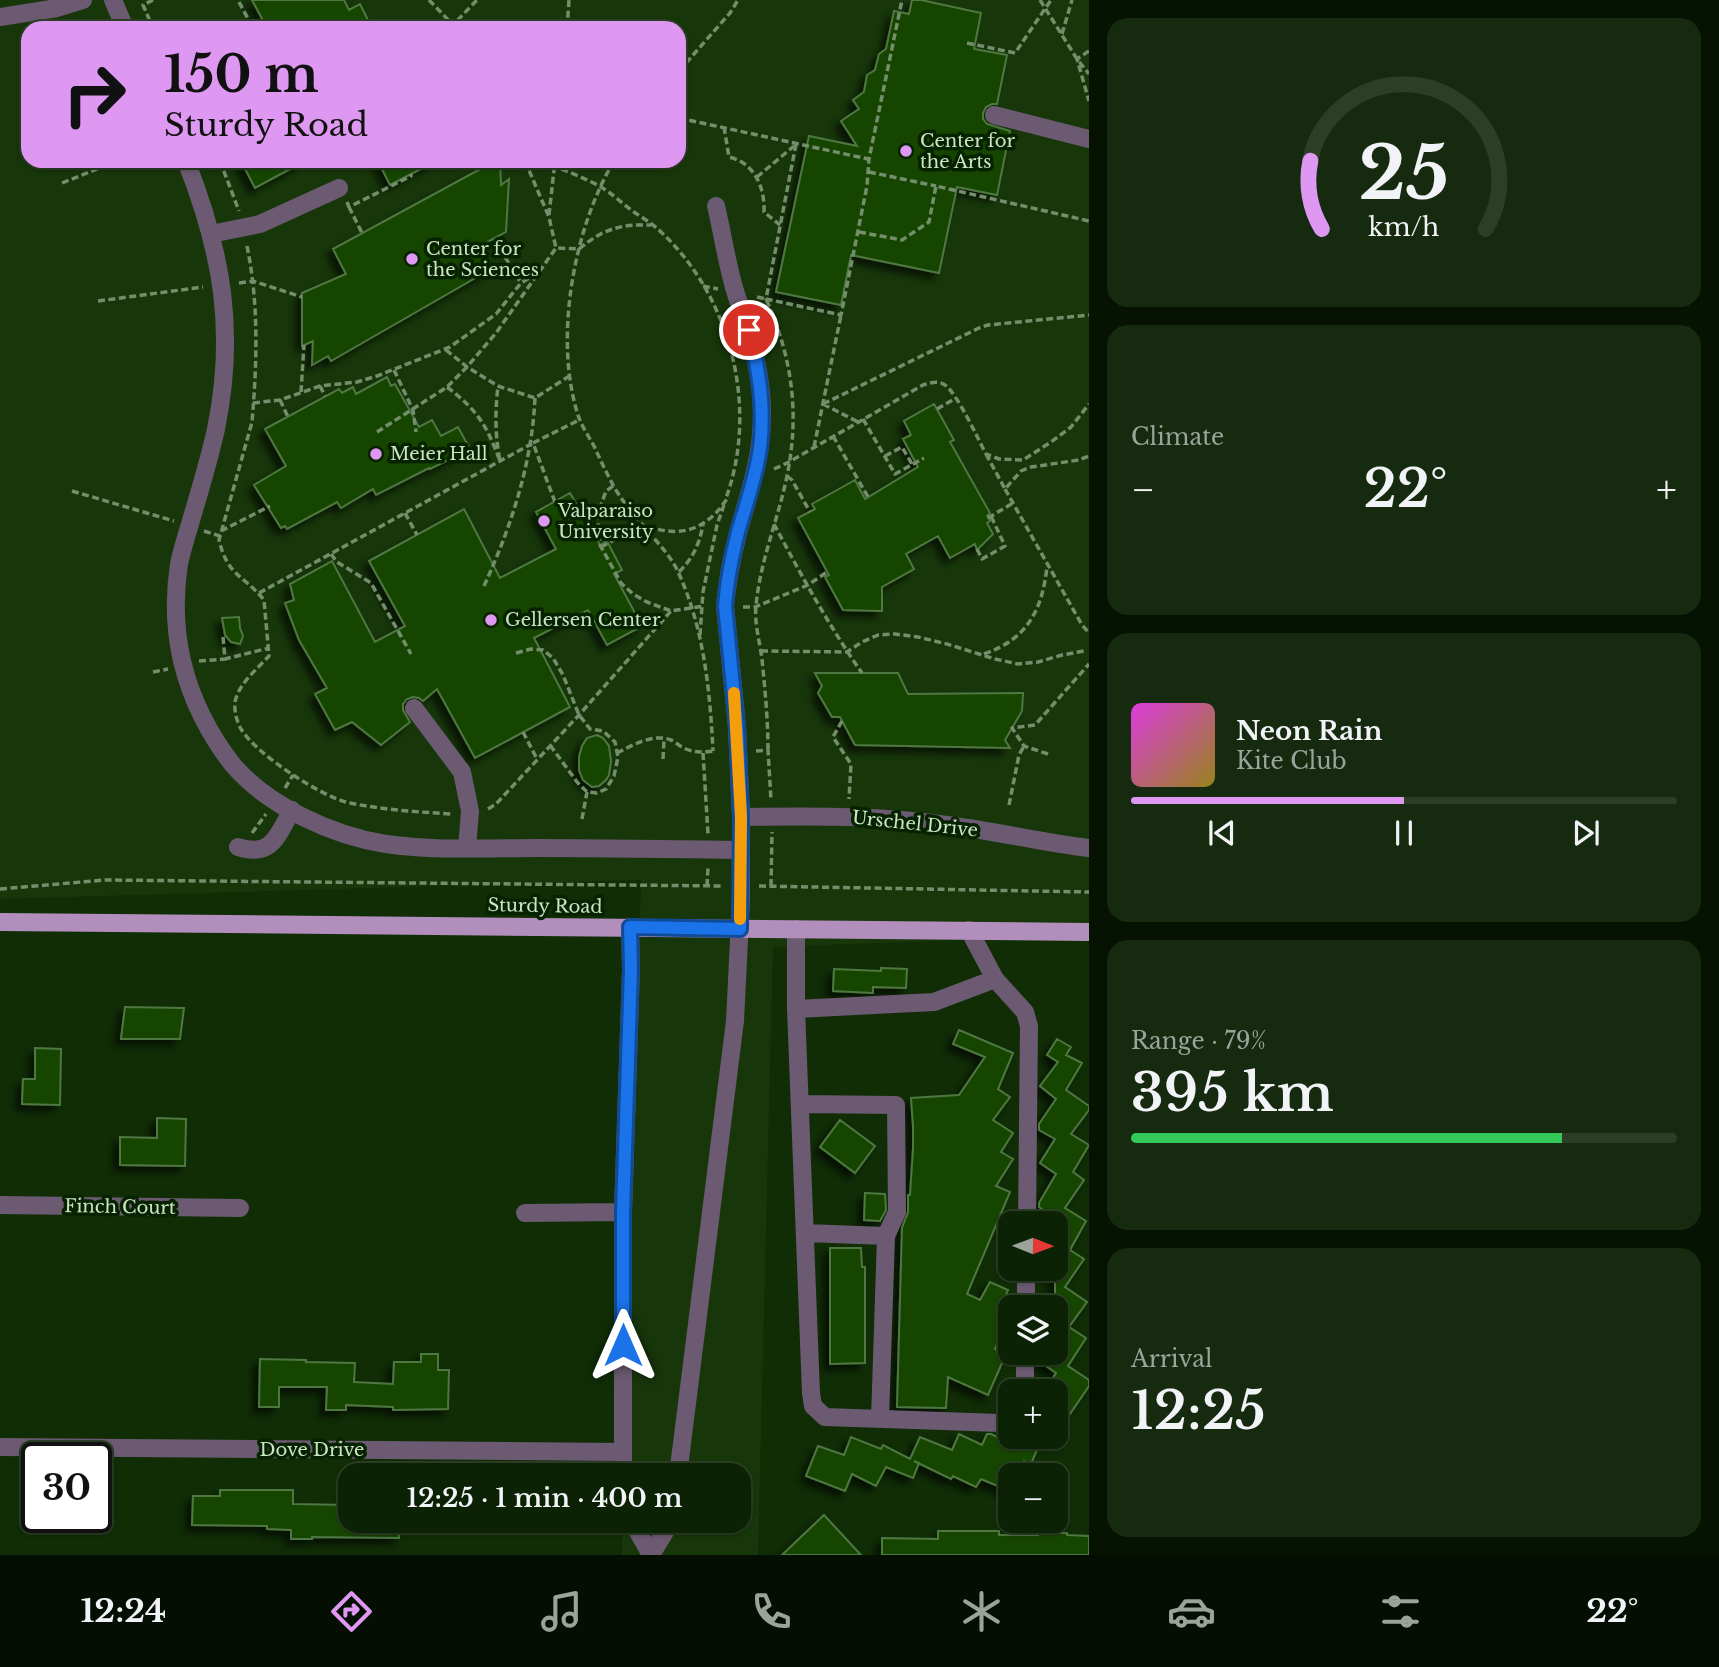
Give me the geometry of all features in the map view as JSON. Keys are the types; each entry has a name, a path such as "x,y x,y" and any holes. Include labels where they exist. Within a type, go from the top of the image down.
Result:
{"main road":[{"name":"Sturdy Road","path":"0,922 1089,932"}],"street":[{"path":"0,17 57,8 83,0"},
{"path":"113,0 122,21"},
{"path":"994,115 1089,139"},
{"path":"189,168 208,222 219,269 225,311 225,356 222,396 213,441 180,562 176,630 182,665 194,701 213,737 235,767 269,797 292,810 346,835 386,844 467,848 741,850"},
{"path":"211,234 276,218 339,188"},
{"path":"680,1463 735,1021 740,929 741,817 736,715 725,606 732,556 760,450 762,394 749,330 736,293 716,205"},
{"path":"414,708 462,772 470,811 467,848"},
{"path":"238,847 259,850 268,847 292,810"},
{"name":"Urschel Drive","path":"741,817 882,818 961,827 1051,844 1089,848"},
{"path":"624,1463 623,1212 630,927"},
{"path":"796,929 796,1009 813,1406 825,1417 998,1423"},
{"path":"969,930 995,979 1025,1012 1029,1026 1027,1211"},
{"path":"796,1009 934,1002 995,979"},
{"path":"800,1104 896,1105 897,1212 886,1236 880,1419"},
{"name":"Finch Court","path":"0,1205 240,1208"},
{"path":"525,1213 623,1212"},
{"path":"805,1233 886,1236"},
{"name":"Dove Drive","path":"0,1447 624,1452"},
{"path":"639,1533 651,1555 664,1533"}],"path":[{"path":"150,21 143,5 153,0"},
{"path":"429,0 448,21"},
{"path":"458,21 477,0"},
{"path":"567,21 569,0"},
{"path":"686,63 730,13 738,0"},
{"path":"814,447 859,232 869,159 902,0"},
{"path":"1040,0 1089,74"},
{"path":"967,43 1015,53 1051,0"},
{"path":"1062,34 1072,0"},
{"path":"239,2 249,21"},
{"path":"1077,59 1089,51"},
{"path":"1077,59 1089,101"},
{"path":"686,119 869,159"},
{"path":"724,127 729,157 738,159 757,177 765,199 764,212 780,225"},
{"path":"757,177 796,144"},
{"path":"768,750 767,712 755,607 787,475 793,430 790,370 766,299 796,144"},
{"path":"62,183 100,168"},
{"path":"222,168 243,228 256,305 257,342 252,422 219,540 223,556 232,571 264,600 269,648 269,656 242,686 236,699 235,714 240,728 254,744 293,775 348,803 404,812 454,814"},
{"path":"377,432 447,387 467,367 496,333 556,248 548,217 528,168"},
{"path":"548,217 554,168"},
{"path":"563,168 601,187 653,225 678,250 695,272 722,322 734,362 739,396 738,451 703,592 700,641"},
{"path":"610,168 593,205 579,249 568,322 570,375 580,419 613,485 642,525 660,543 679,572 704,658 710,698 713,751 703,753 685,749 670,740 645,739 617,753"},
{"path":"868,172 1089,221"},
{"path":"349,207 411,174"},
{"path":"859,232 902,240 929,222 936,186"},
{"path":"339,188 362,233"},
{"path":"556,248 579,249 593,237 625,225 653,225"},
{"path":"494,239 521,283"},
{"path":"254,402 280,400 320,386 357,382 445,349 496,314 521,283 540,271"},
{"path":"98,301 253,281 302,297"},
{"path":"766,299 841,315"},
{"path":"823,404 979,327 1089,315"},
{"path":"301,392 304,345"},
{"path":"445,349 467,367 498,386 535,398"},
{"path":"394,370 413,410 416,432"},
{"path":"535,398 570,375"},
{"path":"601,547 642,525 676,532 703,525 726,499 754,477 789,462 923,385 942,383 956,398 1047,565 1089,633"},
{"path":"320,386 325,397"},
{"path":"498,386 495,411 500,461"},
{"path":"447,387 480,417 500,461"},
{"path":"484,586 515,507 532,444 535,398"},
{"path":"937,409 956,398"},
{"path":"280,400 288,417"},
{"path":"823,404 858,422"},
{"path":"986,454 999,459 1023,460 1071,427 1089,404"},
{"path":"258,593 580,419"},
{"path":"863,419 895,474 924,458"},
{"path":"833,436 868,497"},
{"path":"532,444 555,502"},
{"path":"885,456 902,447 912,464"},
{"path":"1005,489 1021,471 1031,467 1089,456"},
{"path":"1021,471 1023,460"},
{"path":"787,475 810,512"},
{"path":"613,485 606,491 600,508 598,530 601,547 621,583 632,594 671,611 702,606"},
{"path":"72,491 189,527 221,534 271,506"},
{"path":"977,549 982,559 1005,546 989,517 1013,503"},
{"path":"405,513 417,535"},
{"path":"774,524 847,652 862,673"},
{"path":"679,572 696,552 703,525"},
{"path":"331,554 337,562 371,583 411,654"},
{"path":"982,655 1013,640 1028,624 1044,590 1047,565"},
{"path":"755,607 808,585 827,572"},
{"path":"488,809 496,804 579,715 671,611"},
{"path":"761,651 847,652 878,635 895,634 947,644 1018,664 1084,651"},
{"path":"223,637 225,659 269,648"},
{"path":"516,653 531,649 543,650 553,658 579,715 590,729 603,731 615,743 618,757 614,776 606,789 597,793 587,792 550,745"},
{"path":"1048,754 1024,746 1012,728 1035,724 1089,664"},
{"path":"842,721 833,737 850,764 848,817"},
{"path":"523,732 537,759"},
{"path":"663,759 664,739"},
{"path":"1009,805 1019,755 1024,746"},
{"path":"703,753 708,835"},
{"path":"582,819 587,792"},
{"path":"0,889 105,880 707,886 708,859"},
{"path":"771,886 1089,892"}],"shaded area":[{"name":"Valparaiso University","path":"0,0 1089,0 1089,935 773,947 758,1555 622,1555 622,1533 751,1533 751,1463 623,1463 641,880 0,899"}],"building":[{"path":"252,0 344,0 349,10 360,4 368,21 263,21"},
{"name":"Center for the Arts","path":"912,0 981,13 974,49 1007,55 997,104 986,107 983,113 987,124 1010,131 997,195 957,187 939,273 851,255 841,305 776,292 809,136 857,146 841,121 859,109 853,100 864,92 867,75 875,70 879,54 886,49 894,11 909,14"},
{"path":"245,168 292,168 255,188"},
{"path":"382,168 423,168 390,185"},
{"name":"Center for the Sciences","path":"482,168 500,168 501,185 509,179 506,232 478,247 491,269 331,361 328,356 312,365 313,341 302,346 302,293 346,274 333,249"},
{"name":"Meier Hall","path":"387,377 391,386 395,384 419,427 432,420 441,436 458,427 470,449 376,495 373,489 341,508 337,502 287,529 285,526 281,528 254,485 286,466 265,429 339,389 342,393 353,387 356,394"},
{"path":"934,404 954,440 950,442 990,513 987,516 990,521 987,523 993,534 977,550 975,544 950,558 938,536 906,554 914,569 882,587 882,611 843,610 825,577 829,575 798,518 815,509 812,504 855,480 865,499 918,467 903,439 911,435 904,421"},
{"name":"Gellersen Center","path":"570,493 600,545 607,541 622,570 614,574 642,626 607,645 588,610 534,638 570,707 475,758 437,689 423,701 413,697 407,699 403,710 410,722 381,745 352,722 335,730 315,694 327,688 299,640 285,603 294,600 290,584 332,561 375,642 405,626 369,561 464,509 500,578 556,549 536,512"},
{"path":"239,617 243,636 240,644 231,642 225,635 222,618"},
{"path":"815,673 898,673 908,694 1023,693 1022,711 1005,740 1010,748 855,745 840,717 832,717 818,693 822,686"},
{"path":"597,735 609,746 611,761 606,780 599,786 592,787 583,780 579,770 579,757 587,738"},
{"path":"881,968 907,969 906,988 873,987 873,993 833,991 834,969 881,971"},
{"path":"125,1007 184,1008 180,1039 121,1039"},
{"path":"959,1030 1013,1053 998,1089 1010,1097 993,1120 1013,1133 1001,1152 1013,1159 996,1186 1010,1192 1002,1211 998,1211 998,1220 967,1294 980,1300 990,1282 1008,1290 1006,1295 998,1295 998,1341 995,1349 998,1350 998,1365 1001,1365 988,1395 948,1377 946,1408 897,1407 902,1228 908,1212 913,1149 911,1098 959,1095 985,1057 953,1044"},
{"path":"1057,1039 1071,1047 1066,1055 1082,1063 1066,1090 1089,1106 1089,1110 1071,1134 1089,1145 1073,1172 1084,1180 1065,1208 1086,1221 1070,1250 1084,1259 1065,1287 1087,1302 1069,1327 1086,1338 1068,1366 1089,1380 1089,1386 1068,1417 1068,1379 1052,1379 1056,1373 1045,1365 1068,1365 1068,1295 1055,1295 1055,1281 1068,1281 1068,1211 1045,1211 1039,1207 1056,1174 1040,1163 1055,1139 1039,1130 1039,1124 1056,1099 1040,1086 1058,1062 1047,1055"},
{"path":"35,1048 61,1049 60,1105 22,1104 23,1079 35,1079"},
{"path":"157,1118 186,1119 185,1166 120,1165 120,1137 157,1138"},
{"path":"840,1120 875,1146 855,1173 820,1147"},
{"path":"865,1193 885,1194 886,1210 880,1221 864,1220"},
{"path":"830,1248 861,1248 862,1267 865,1267 865,1363 830,1364"},
{"path":"421,1354 438,1354 438,1370 449,1370 448,1409 393,1410 393,1407 346,1405 346,1410 326,1410 327,1387 279,1387 279,1407 259,1407 260,1359 355,1363 354,1382 393,1384 394,1362 421,1362"},
{"path":"959,1434 982,1445 987,1434 991,1434 998,1438 998,1449 1037,1449 1031,1463 998,1463 998,1486 981,1479 976,1487 953,1476 951,1479 919,1463 913,1478 886,1467 876,1486 852,1474 845,1491 806,1476 818,1446 844,1455 851,1437 881,1449 883,1445 910,1459 920,1437 952,1450"},
{"path":"220,1490 293,1490 293,1504 338,1505 338,1533 399,1533 399,1538 291,1539 291,1530 267,1529 267,1526 192,1525 193,1496 220,1496"},
{"path":"824,1515 861,1555 782,1555"},
{"path":"938,1531 998,1531 999,1535 1067,1533 1089,1536 1089,1555 882,1555 882,1538 938,1539"}],"slow traffic":[{"path":"734,693 741,817 740,919"}],"place":[{"name":"Center for the Arts","path":"906,151"},
{"name":"Center for the Sciences","path":"412,259"},
{"name":"Meier Hall","path":"376,454"},
{"name":"Valparaiso University","path":"544,521"},
{"name":"Gellersen Center","path":"491,620"}],"route":[{"path":"623,1345 623,1212 630,927 740,929 741,817 737,727 725,606 732,556 754,477 762,431 762,394 749,330"}]}
